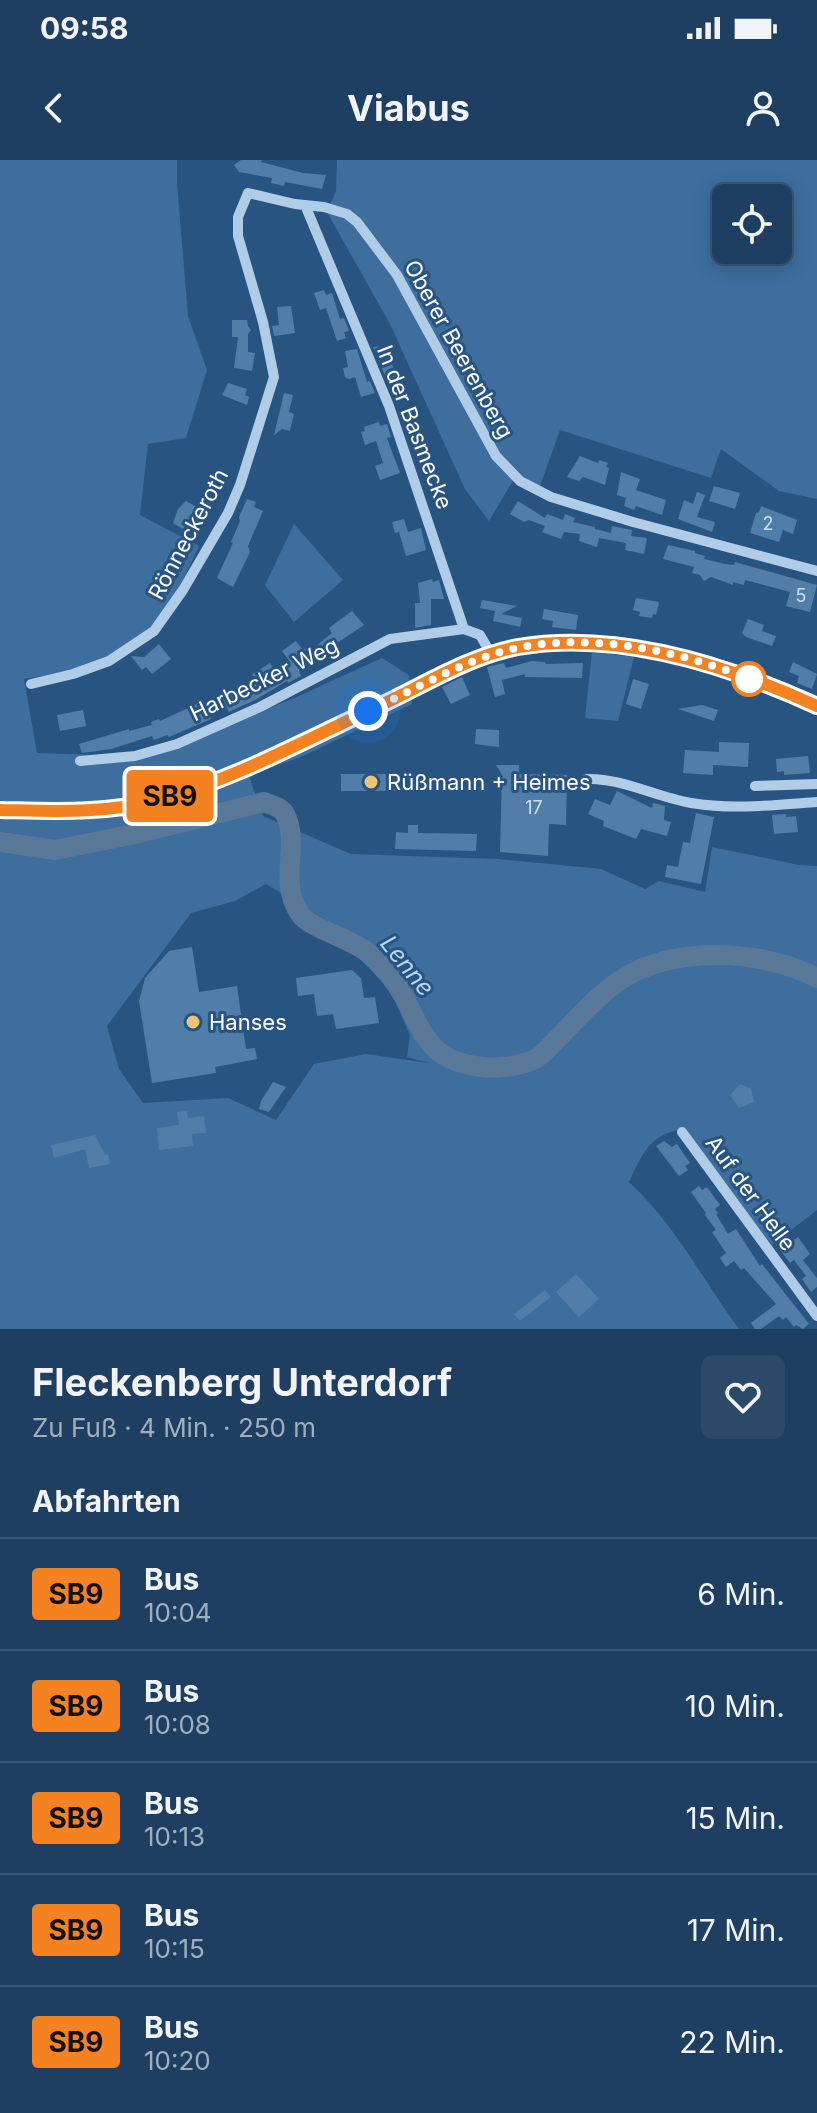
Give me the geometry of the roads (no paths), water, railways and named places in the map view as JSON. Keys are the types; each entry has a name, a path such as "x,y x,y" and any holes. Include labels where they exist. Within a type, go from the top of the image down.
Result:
{"main road":[{"path":"0,810 110,809 155,801 274,755 491,654 539,644 604,644 700,663 817,706"}],"street":[{"name":"Rönneckeroth","path":"31,684 90,669 145,639 172,608 228,513 274,377 263,322 240,245 238,217 248,193 305,205"},
{"name":"Oberer Beerenberg","path":"305,205 338,211 357,222 397,275 496,456 520,481 572,504 817,571"},
{"name":"In der Basmecke","path":"305,205 389,406 464,629 480,635 491,654"},
{"name":"Harbecker Weg","path":"80,761 122,759 158,751 260,707 386,640 464,629"},
{"path":"587,779 610,781 694,804 740,806 817,802"},
{"path":"755,786 817,784"},
{"name":"Auf der Helle","path":"682,1132 817,1316"}],"waterway":[{"name":"Lenne","path":"0,842 55,850 264,802 276,806 285,814 289,826 290,889 300,914 373,957 396,984 424,1034 440,1052 450,1059 482,1067 509,1066 538,1058 610,987 641,969 665,961 718,955 744,957 795,968 817,978"}],"place":[{"name":"Rüßmann + Heimes","path":"371,782"},
{"name":"Hanses","path":"193,1022"}]}
